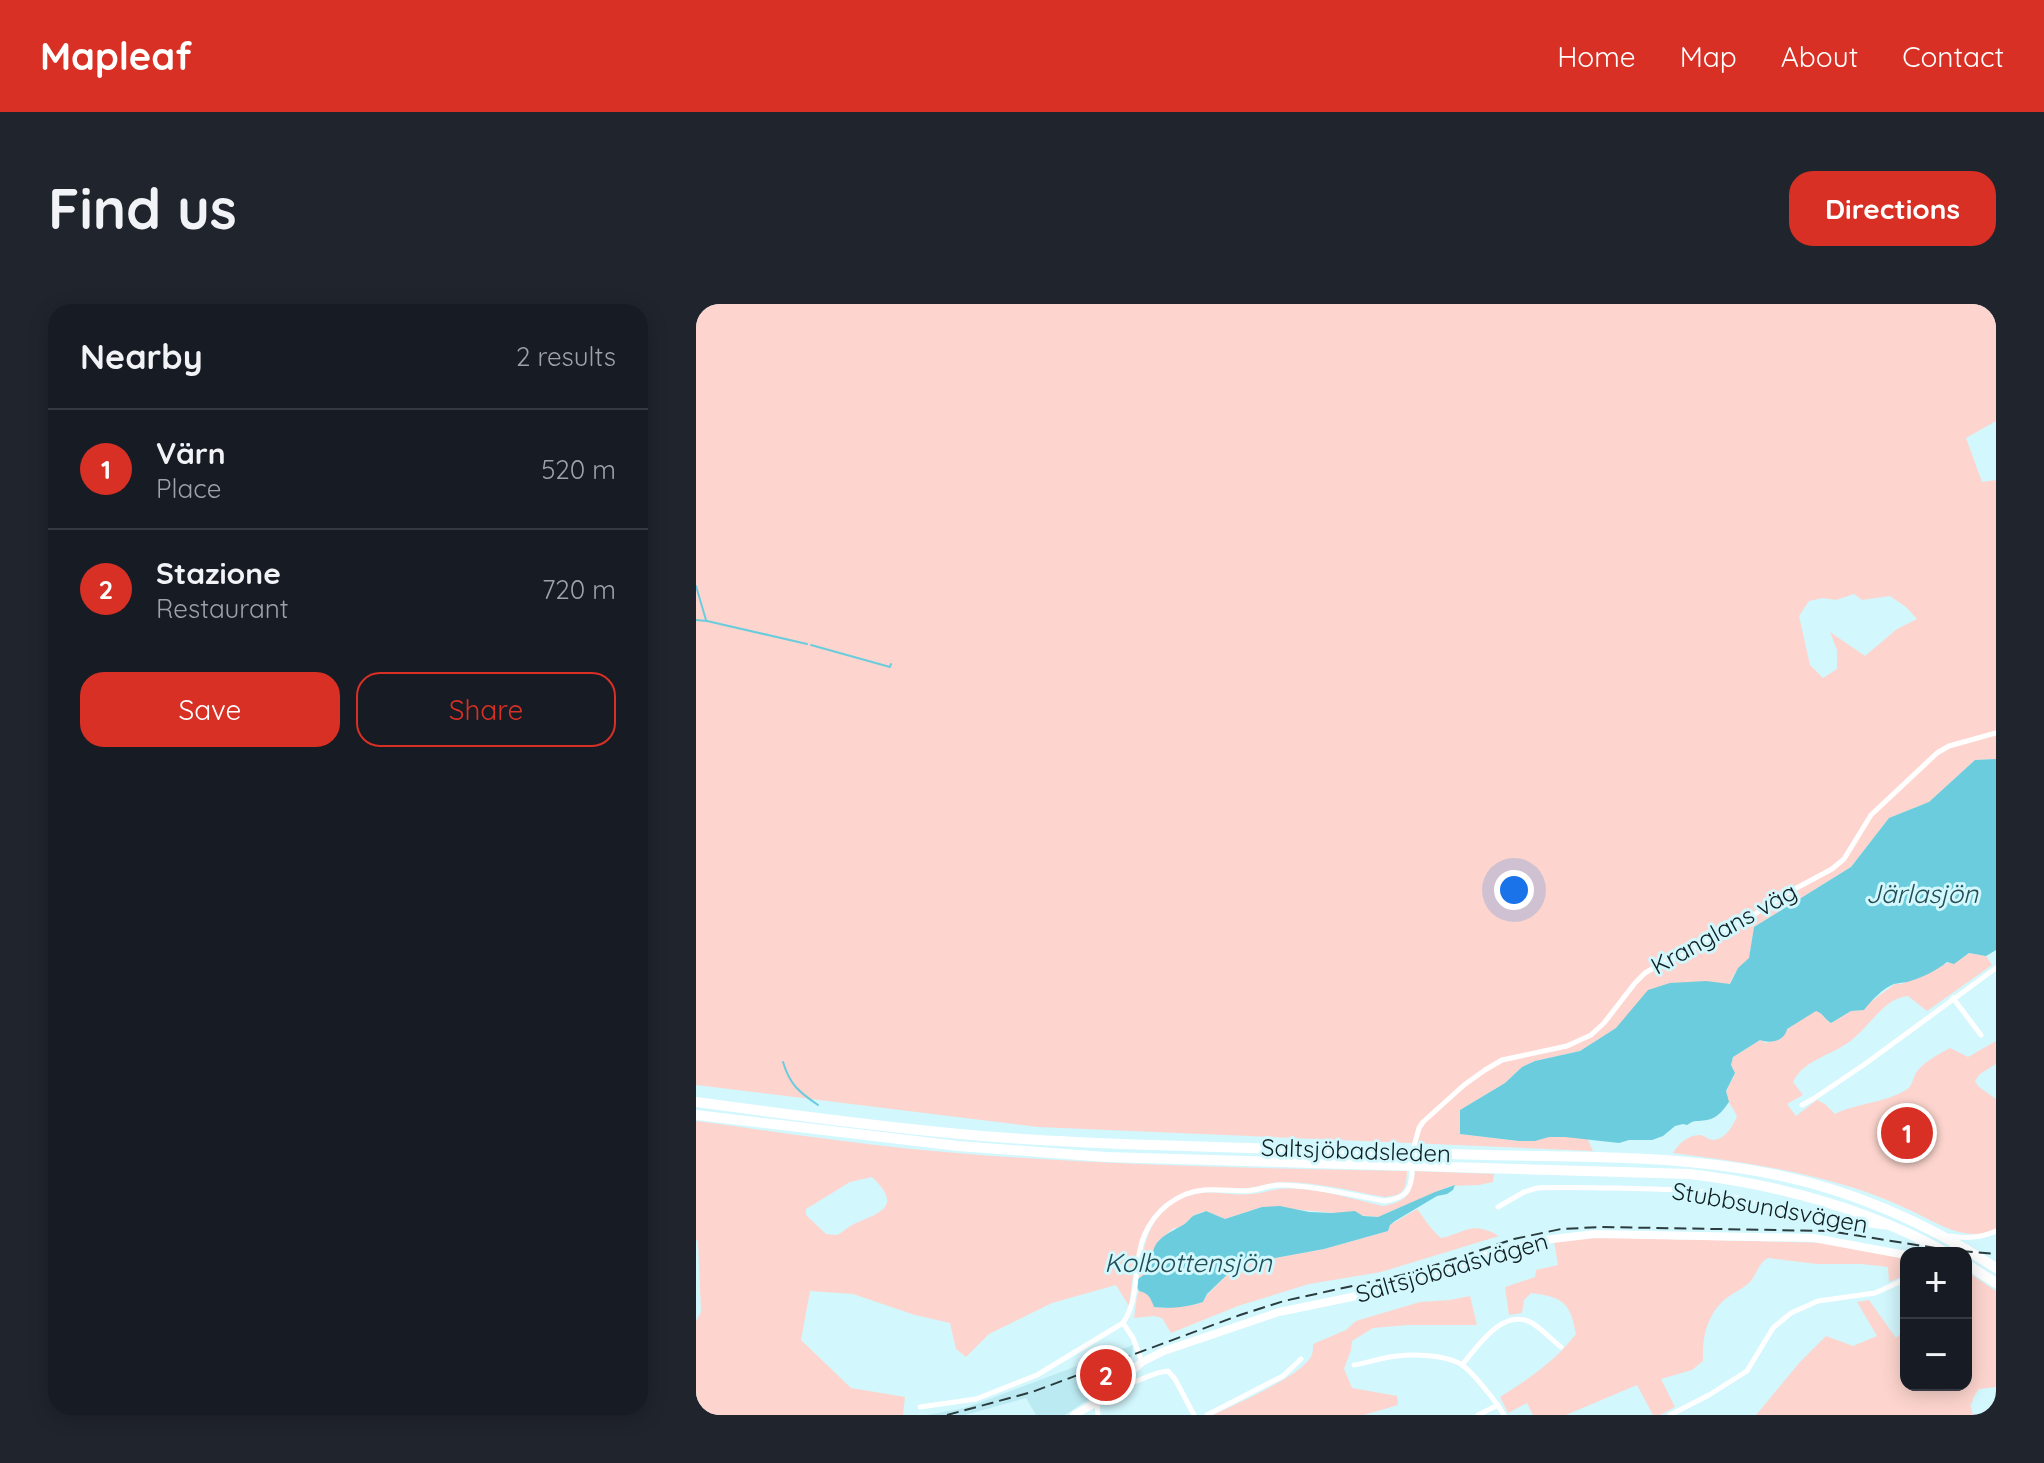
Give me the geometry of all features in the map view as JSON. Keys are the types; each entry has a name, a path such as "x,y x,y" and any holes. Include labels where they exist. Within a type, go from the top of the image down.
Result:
{"highway":[{"name":"Saltsjöbadsleden","path":"696,1102 902,1128 1092,1143 1690,1162 1739,1168 1824,1187 1906,1218 1996,1266"},
{"name":"Saltsjöbadsleden","path":"696,1115 900,1141 1106,1157 1690,1174 1738,1180 1820,1199 1896,1227 1935,1247"},
{"path":"1972,1266 1996,1283"}],"street":[{"name":"Kranglans väg","path":"1414,1146 1423,1122 1485,1070 1502,1060 1567,1046 1591,1035 1645,973 1684,955 1832,869 1844,859 1871,815 1937,753 1949,746 1996,733"},
{"path":"1802,1105 1865,1064 1996,968"},
{"path":"1953,998 1981,1035"},
{"path":"920,1407 976,1399 1037,1375 1123,1323 1132,1307 1144,1235 1163,1207 1177,1198 1201,1190 1250,1191 1278,1184 1385,1201 1405,1194 1411,1185 1412,1172"},
{"name":"Stubbsundsvägen","path":"1498,1207 1537,1188 1652,1189 1742,1198 1775,1212 1964,1238 1996,1231"},
{"name":"Saltsjöbadsvägen","path":"1074,1415 1097,1402 1142,1362 1164,1351 1279,1312 1376,1292 1518,1246 1564,1237 1654,1234 1814,1238 1900,1254"},
{"path":"1972,1263 1996,1266"},
{"path":"1670,1415 1747,1371 1773,1328 1791,1313 1818,1301 1875,1293 1900,1282"},
{"path":"1462,1365 1494,1328 1517,1319 1531,1322 1561,1347"},
{"path":"1123,1323 1133,1338 1142,1362"},
{"path":"1354,1365 1398,1355 1449,1360 1462,1365 1504,1415"},
{"path":"1207,1415 1283,1376 1301,1359"},
{"path":"1120,1381 1130,1384 1168,1371 1194,1415"},
{"path":"1097,1402 1098,1415"},
{"path":"1478,1415 1498,1405"}],"shaded area":[{"path":"696,304 1996,304 1996,421 1966,438 1982,482 1996,480 1996,759 1975,760 1929,802 1889,818 1851,867 1754,927 1749,959 1733,976 1730,984 1628,1016 1616,1028 1580,1051 1522,1067 1505,1083 1460,1110 1460,1134 1519,1141 1567,1132 1587,1138 1593,1151 1038,1127 696,1085","holes":["1854,594 1862,600 1890,596 1917,619 1897,629 1865,656 1830,632 1837,650 1837,669 1823,678 1810,665 1799,616 1809,601 1823,598 1836,600"]},
{"path":"1969,953 1986,956 1992,965 1927,1011 1908,996 1893,1001 1847,1044 1804,1068 1793,1082 1803,1095 1787,1104 1796,1116 1817,1100 1835,1114 1889,1098 1909,1088 1917,1072 1933,1057 1950,1048 1968,1057 1996,1041 1996,1064 1975,1081 1996,1099 1996,1229 1975,1234 1955,1231 1887,1200 1828,1180 1673,1153 1688,1138 1701,1135 1717,1139 1725,1135 1733,1124 1737,1117 1726,1092 1735,1073 1731,1065 1733,1057 1760,1040 1766,1043 1781,1039 1787,1029 1816,1010 1831,1023 1851,1011 1864,1010 1895,984 1929,973"},
{"path":"696,1121 965,1154 1217,1167 1407,1171 1403,1190 1397,1195 1385,1197 1295,1182 1250,1188 1201,1188 1185,1193 1157,1211 1148,1224 1137,1256 1129,1306 1116,1285 1052,1303 989,1334 966,1357 956,1349 950,1323 853,1294 810,1291 801,1340 851,1388 905,1397 903,1415 696,1415 696,1321 701,1312 696,1240","holes":["872,1177 886,1195 885,1207 837,1235 826,1234 806,1215 806,1209 850,1182"]},
{"path":"1415,1171 1494,1174 1493,1182 1450,1186 1378,1217 1262,1207 1225,1219 1206,1211 1194,1215 1158,1241 1152,1269 1139,1279 1144,1249 1154,1223 1162,1212 1185,1197 1201,1193 1244,1194 1305,1189 1383,1206 1407,1196"},
{"path":"1417,1209 1441,1238 1475,1228 1499,1236 1381,1272 1309,1284 1238,1306 1171,1333 1162,1318 1134,1318 1139,1291 1145,1292 1160,1308 1194,1305 1203,1302 1233,1269 1247,1262 1324,1249 1388,1231 1390,1225"},
{"path":"1582,1237 1828,1243 1900,1258 1900,1277 1889,1282 1888,1267 1768,1258 1749,1283 1725,1299 1712,1315 1704,1337 1703,1361 1692,1370 1661,1379 1675,1407 1653,1415 1637,1385 1566,1415 1533,1415 1527,1403 1508,1413 1500,1397 1541,1369 1576,1334 1567,1308 1550,1296 1531,1293 1524,1300 1522,1313 1509,1315 1505,1287 1535,1277 1536,1270 1558,1265 1554,1241"},
{"path":"1972,1275 1996,1291 1996,1387 1979,1389 1970,1403 1973,1415 1756,1415 1826,1336 1853,1346 1877,1336 1857,1302 1869,1300 1896,1338 1900,1334 1900,1391 1972,1391"},
{"path":"1470,1296 1477,1325 1373,1328 1352,1341 1344,1369 1352,1388 1397,1396 1398,1405 1364,1415 1213,1415 1294,1373 1311,1357 1313,1344 1346,1330 1356,1321 1420,1302"},
{"path":"1133,1345 1132,1358 1119,1374 1065,1415 1036,1415 1026,1398 965,1415 927,1415 976,1404"}],"water":[{"name":"Järlasjön","path":"1996,759 1996,950 1986,956 1969,953 1954,964 1947,962 1923,976 1894,984 1864,1010 1851,1011 1831,1023 1816,1011 1787,1029 1780,1039 1760,1040 1733,1057 1731,1065 1735,1073 1726,1091 1729,1102 1720,1113 1711,1119 1675,1126 1652,1140 1619,1143 1549,1137 1519,1141 1460,1134 1460,1110 1505,1083 1522,1067 1580,1051 1616,1028 1648,990 1670,983 1706,981 1730,984 1738,968 1749,958 1754,927 1851,867 1889,818 1929,802 1975,760"},
{"name":"Kolbottensjön","path":"1455,1185 1447,1194 1437,1196 1395,1221 1388,1231 1324,1249 1247,1262 1233,1269 1207,1294 1203,1302 1178,1307 1154,1307 1149,1297 1137,1287 1138,1279 1152,1269 1155,1245 1193,1216 1206,1211 1225,1219 1262,1207 1280,1206 1309,1212 1355,1211 1363,1216 1378,1217"}],"waterway":[{"path":"696,586 706,620"},
{"path":"696,620 807,644"},
{"path":"811,645 890,667 891,664"},
{"path":"783,1062 796,1087 818,1105"}],"railway":[{"path":"947,1415 1032,1392 1284,1301 1411,1273 1514,1239 1561,1229 1829,1231 1948,1250 1996,1254"}],"place":[{"name":"Värn","path":"1907,1133"},
{"name":"Stazione","path":"1106,1375"}]}
